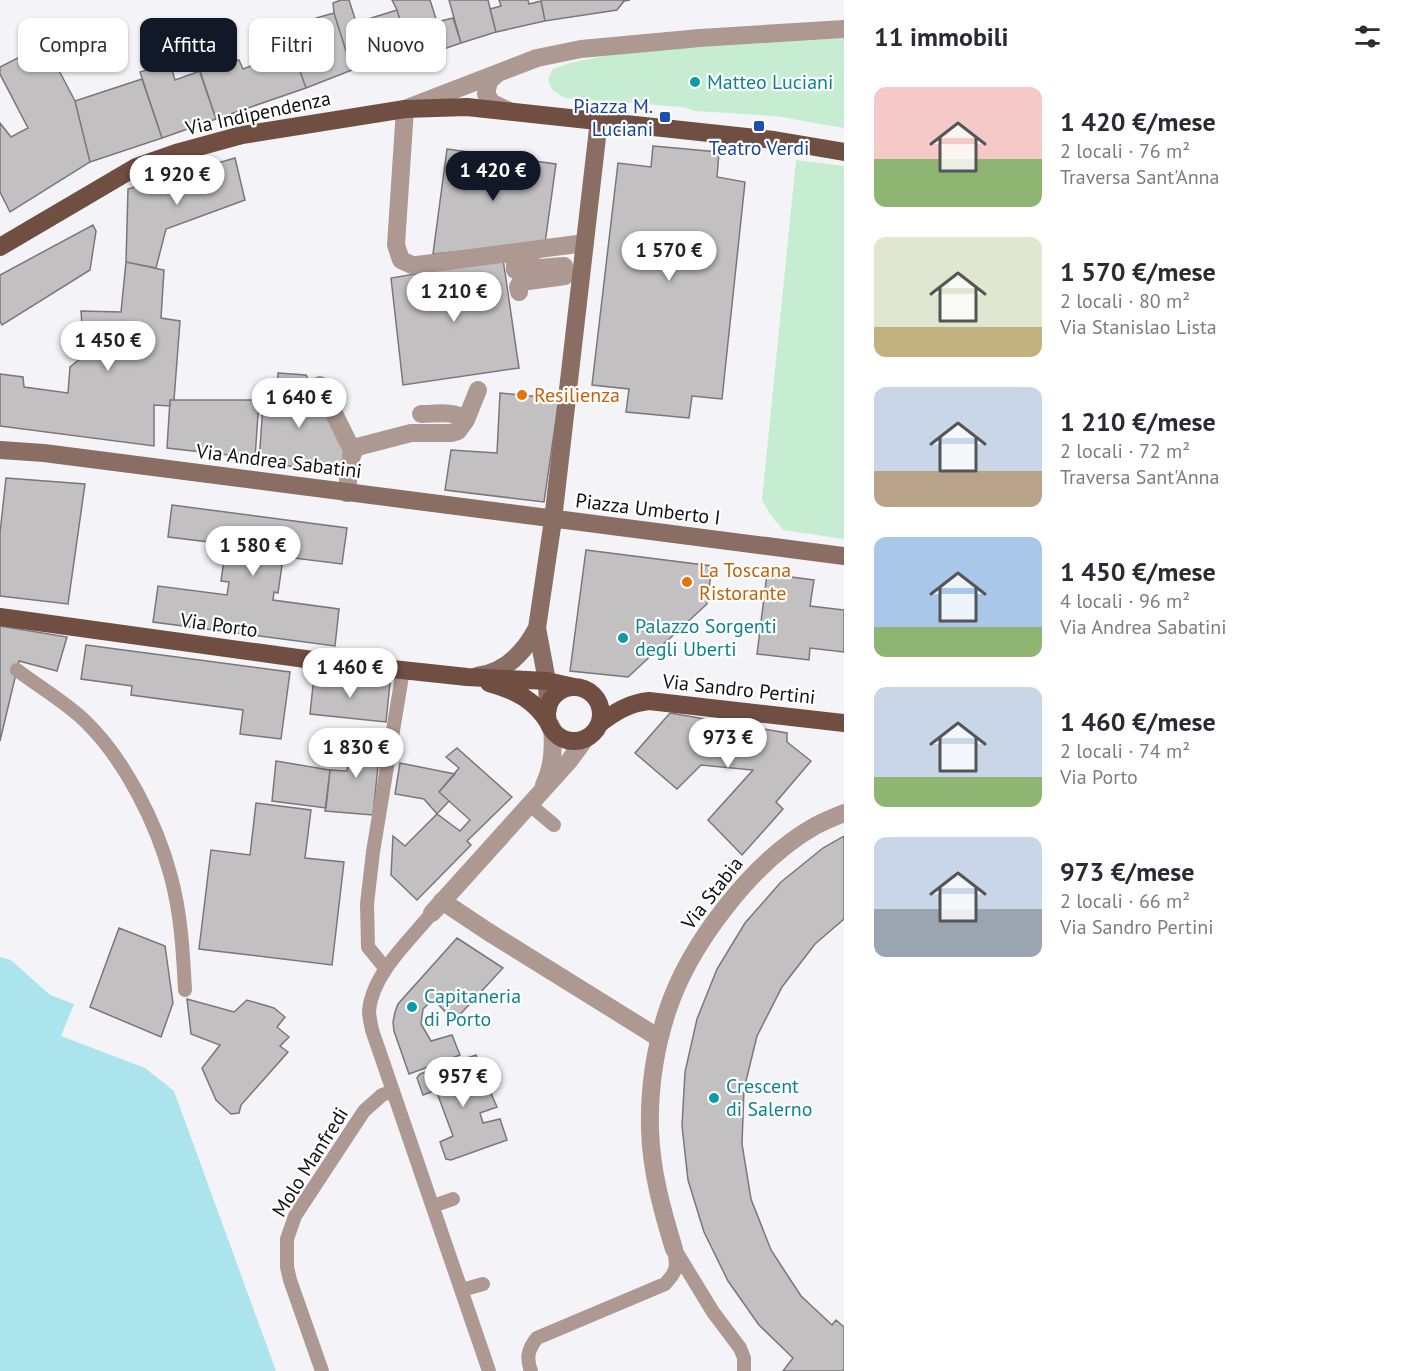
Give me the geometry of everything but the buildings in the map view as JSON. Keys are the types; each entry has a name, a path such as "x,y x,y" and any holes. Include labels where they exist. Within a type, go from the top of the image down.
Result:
{"main road":[{"name":"Via Indipendenza","path":"0,248 136,167 176,153 242,135 405,109 466,107 599,120 774,140 844,152"},
{"name":"Piazza Umberto I","path":"599,120 553,520 844,556"},
{"name":"Via Andrea Sabatini","path":"0,450 35,452 553,520"},
{"path":"550,721 552,698 557,693 574,687 582,688 595,696 601,709 599,724 586,738 571,740 563,738 550,721 547,681 537,628 553,520"},
{"name":"Via Porto","path":"0,617 327,662 467,677 547,681 574,687"},
{"path":"467,677 485,675 509,664 525,648 537,628"},
{"name":"Via Porto","path":"467,677 516,692 540,709 550,721"},
{"name":"Via Sandro Pertini","path":"599,724 613,713 632,704 649,701 844,723"}],"street":[{"path":"584,247 547,249 412,265 401,260 396,245 405,109 537,58 581,49 696,38 844,29"},
{"path":"499,72 489,81 486,94 492,103 511,112"},
{"path":"519,292 520,282 565,276 564,266 515,270 515,258 584,247"},
{"path":"320,386 353,452"},
{"path":"348,493 353,452 357,447 411,433 458,431 466,420 478,390"},
{"path":"421,414 444,413 458,415 466,420"},
{"path":"535,800 551,766 554,746 550,721"},
{"path":"586,738 535,800 437,907 487,931 659,1038"},
{"name":"Via Stabia","path":"674,1249 658,1192 652,1157 650,1108 659,1038 668,1009 699,946 733,898 777,853 815,826 844,813"}],"lane":[{"path":"16,670 86,722 119,761 146,813 171,876 178,913 185,990"},
{"path":"386,969 368,947 367,904 373,852 403,670"},
{"path":"535,800 554,825"},
{"path":"437,907 386,969 362,1013 372,1030 489,1371"},
{"name":"Molo Manfredi","path":"322,1371 286,1267 287,1239 296,1216 364,1111 382,1095 393,1091"},
{"path":"433,1206 453,1199"},
{"name":"Via Stabia","path":"531,1371 528,1363 529,1348 537,1338 666,1284 674,1275 677,1266 674,1249"},
{"name":"Via Stabia","path":"674,1249 740,1348 744,1358 744,1371"},
{"path":"462,1290 483,1284"}],"green space":[{"path":"844,38 844,128 775,116 695,111 683,107 565,98 552,90 548,79 553,69 570,63 623,52"},
{"path":"796,160 844,166 844,539 783,530 762,500"}],"water":[{"path":"0,957 11,960 50,995 74,1004 61,1036 145,1068 174,1091 276,1371 0,1371"}],"place":[{"name":"Matteo Luciani","path":"695,82"},
{"name":"Piazza M. Luciani","path":"665,117"},
{"name":"Teatro Verdi","path":"759,126"},
{"name":"Resilienza","path":"522,395"},
{"name":"La Toscana Ristorante","path":"687,582"},
{"name":"Palazzo Sorgenti degli Uberti","path":"623,638"},
{"name":"Capitaneria di Porto","path":"412,1007"},
{"name":"Crescent di Salerno","path":"714,1098"}]}
